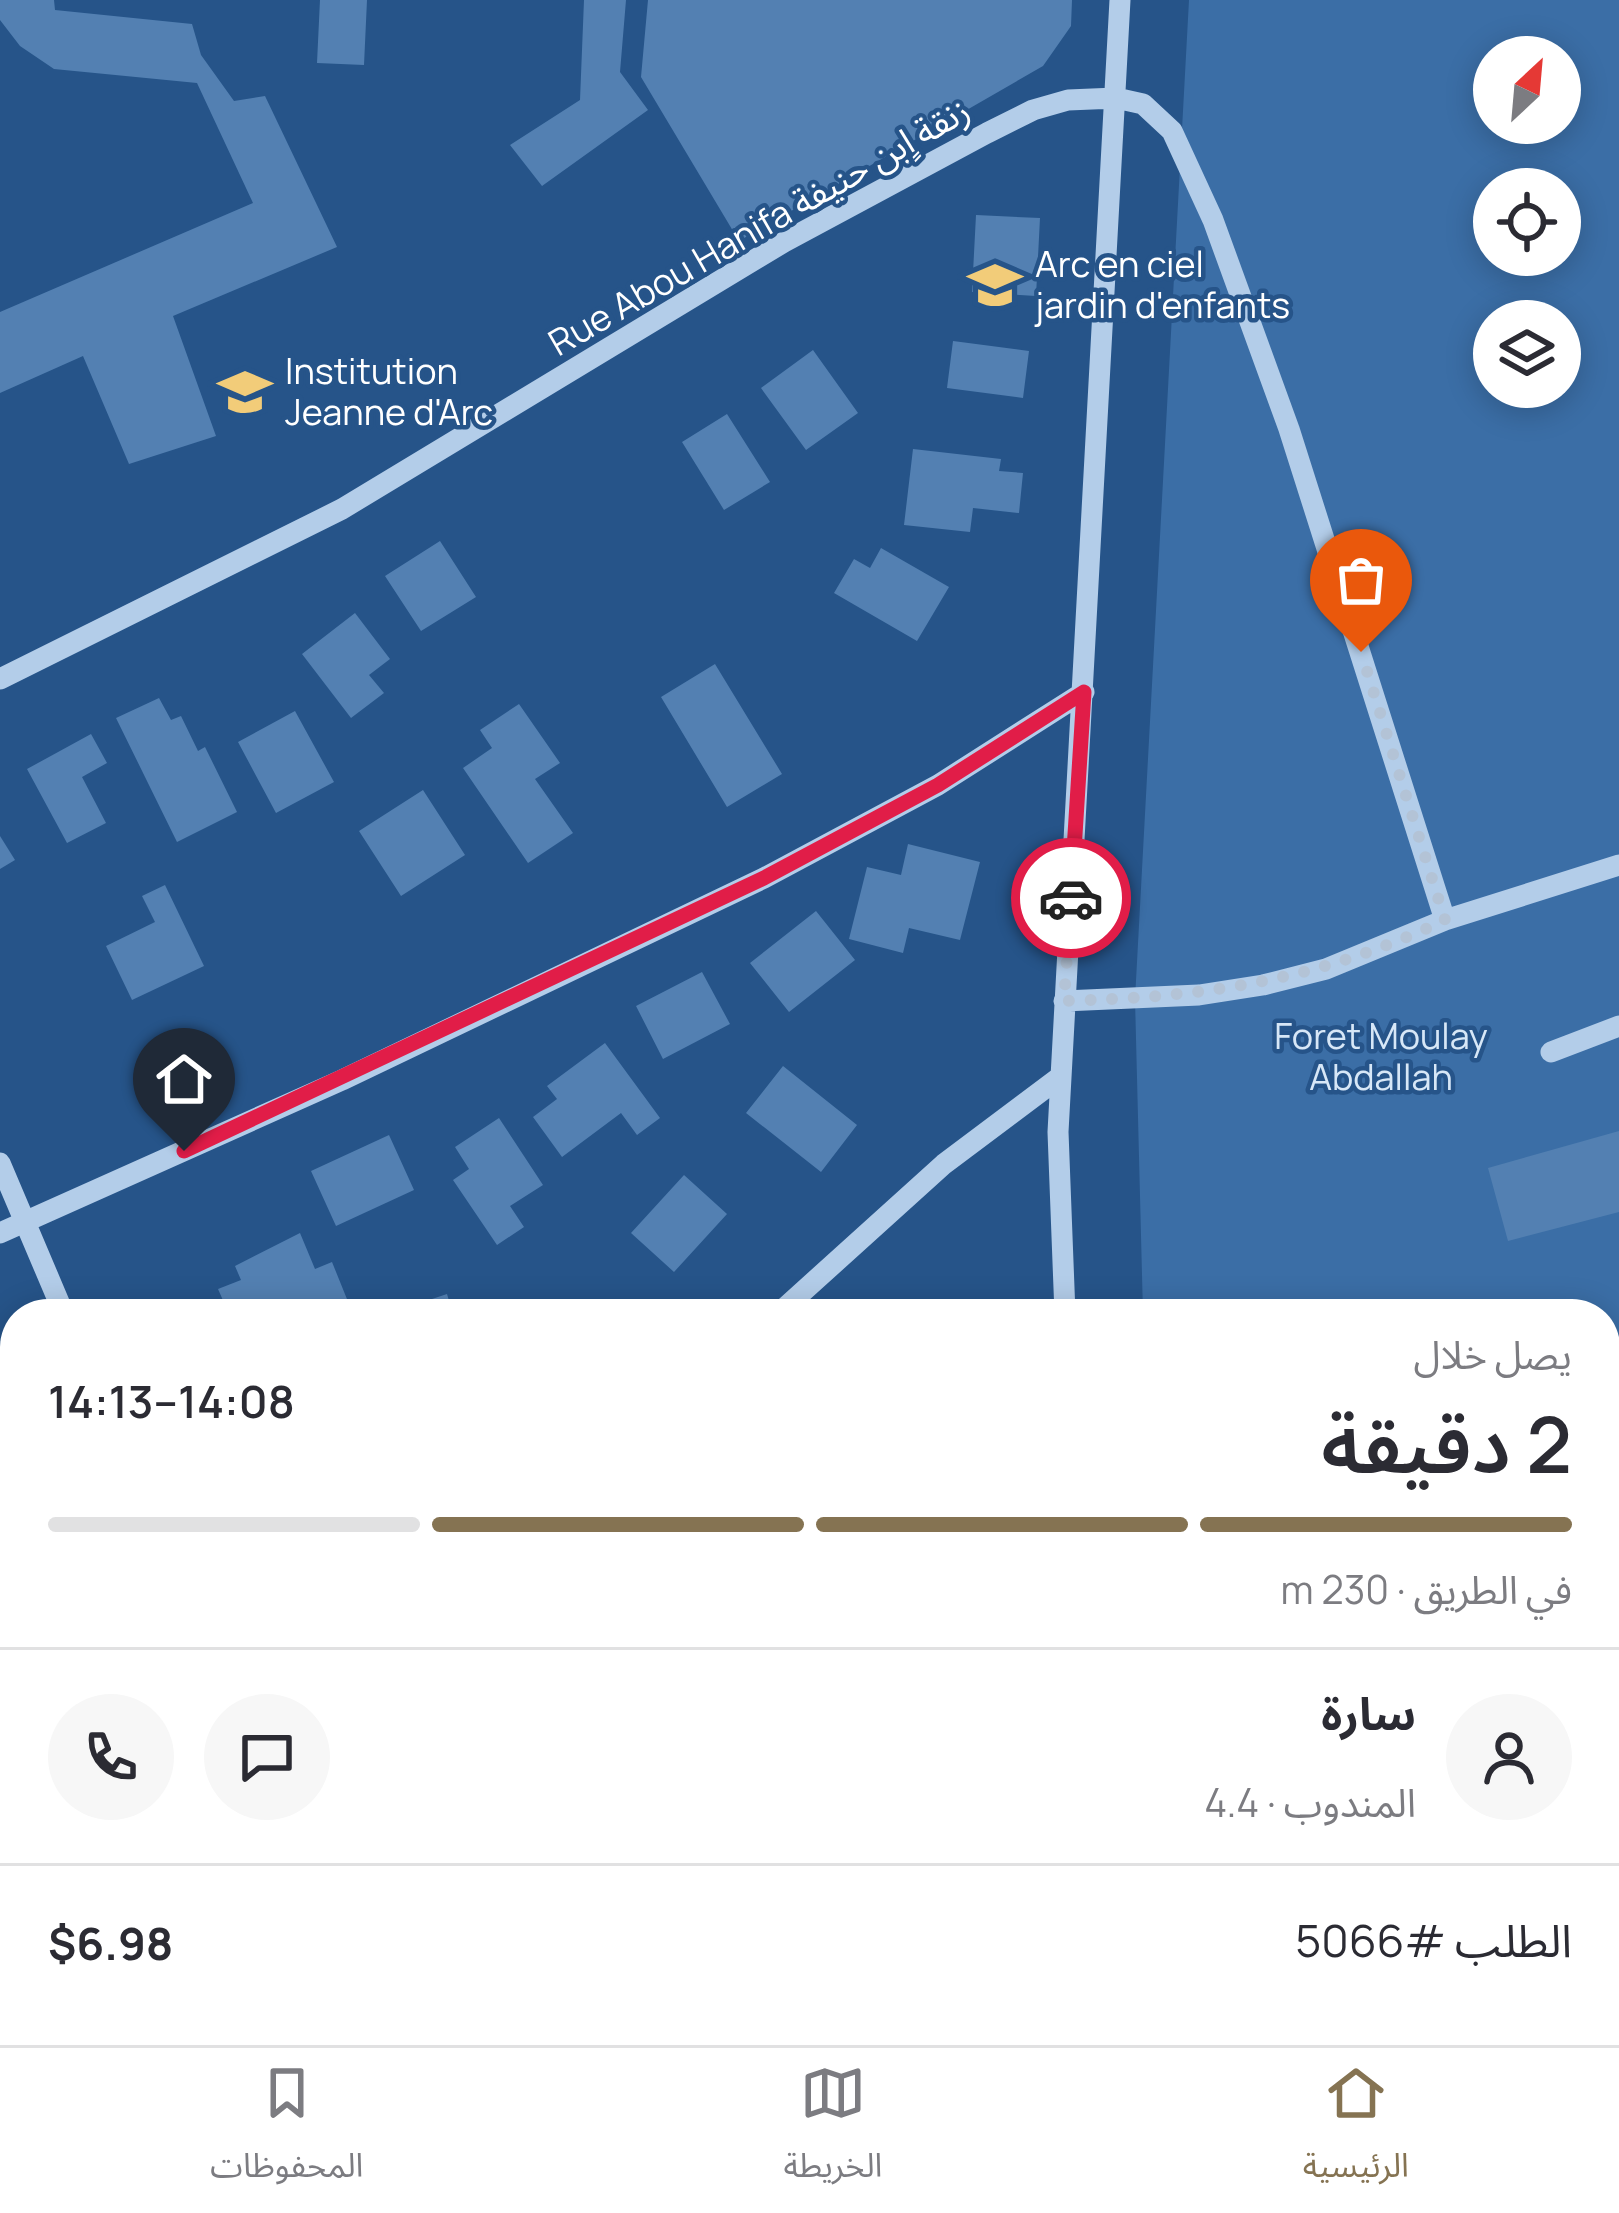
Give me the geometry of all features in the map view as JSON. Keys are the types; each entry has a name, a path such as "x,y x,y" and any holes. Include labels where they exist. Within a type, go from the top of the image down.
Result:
{"street":[{"path":"1064,1299 1060,1077 1120,0"},
{"path":"1116,98 1143,104 1172,131 1213,220 1289,429 1445,920"},
{"name":"Rue Abou Hanifa زنقة اٍبن حنيفة","path":"0,679 342,509 784,242 987,133 1033,110 1068,100 1116,98"},
{"path":"0,1233 343,1080 764,878 938,785 1084,692"},
{"path":"1064,1001 1199,995 1263,985 1346,962 1445,920 1619,865"},
{"path":"1551,1052 1619,1026"},
{"path":"794,1299 944,1163 1060,1077"},
{"path":"0,1163 58,1299"}],"green space":[{"name":"Foret Moulay Abdallah","path":"1189,0 1619,0 1619,1299 1143,1299 1135,999"}],"building":[{"path":"0,0 54,0 55,10 192,24 201,55 234,101 265,96 337,247 173,316 216,436 129,464 83,356 0,393 0,312 253,203 197,83 54,69 20,46 0,20"},
{"path":"320,0 367,0 364,65 317,63"},
{"path":"584,0 626,0 620,72 648,110 542,186 510,145 580,100"},
{"path":"648,0 1072,0 1071,26 1043,66 739,241 641,77"},
{"path":"976,215 1040,218 1036,296 972,292"},
{"path":"953,341 1029,351 1023,398 947,388"},
{"path":"813,350 858,413 806,450 761,388"},
{"path":"727,414 770,482 724,510 682,442"},
{"path":"913,449 1001,459 999,471 1023,473 1019,513 973,508 970,532 904,525"},
{"path":"440,541 476,597 421,631 385,576"},
{"path":"881,548 949,587 917,641 834,593 854,559 870,568"},
{"path":"355,613 390,659 369,675 384,693 351,718 302,654"},
{"path":"715,664 782,774 727,807 661,697"},
{"path":"159,698 171,720 181,716 198,751 205,747 237,812 177,842 116,718"},
{"path":"519,704 560,763 535,779 573,833 528,863 463,768 492,748 480,730"},
{"path":"295,711 334,782 276,813 238,742"},
{"path":"91,734 107,763 82,777 106,823 67,843 27,769"},
{"path":"423,790 465,855 401,896 359,831"},
{"path":"0,836 15,860 0,869"},
{"path":"908,844 980,862 960,940 909,928 903,953 849,939 867,867 901,875"},
{"path":"165,885 204,966 132,1000 106,946 155,922 142,896"},
{"path":"816,911 855,960 789,1012 750,963"},
{"path":"702,972 730,1024 663,1059 636,1006"},
{"path":"605,1043 660,1118 637,1135 621,1113 562,1157 533,1117 557,1099 547,1086"},
{"path":"783,1066 857,1125 821,1172 746,1113"},
{"path":"499,1118 543,1185 510,1206 524,1227 497,1245 453,1180 469,1169 455,1147"},
{"path":"1619,1131 1619,1212 1508,1241 1488,1168"},
{"path":"389,1135 414,1190 336,1226 311,1171"},
{"path":"684,1175 727,1214 674,1272 631,1233"},
{"path":"300,1233 315,1269 332,1262 347,1299 222,1299 218,1289 241,1280 235,1266"}],"way so far":[{"path":"1071,898 1064,1001 1199,995 1263,985 1387,948 1445,920 1361,652"}],"place":[{"name":"Arc en ciel jardin d'enfants","path":"995,285"},
{"name":"Institution Jeanne d'Arc","path":"245,392"}],"route":[{"path":"184,1151 764,878 938,785 1084,692 1071,898"}]}
